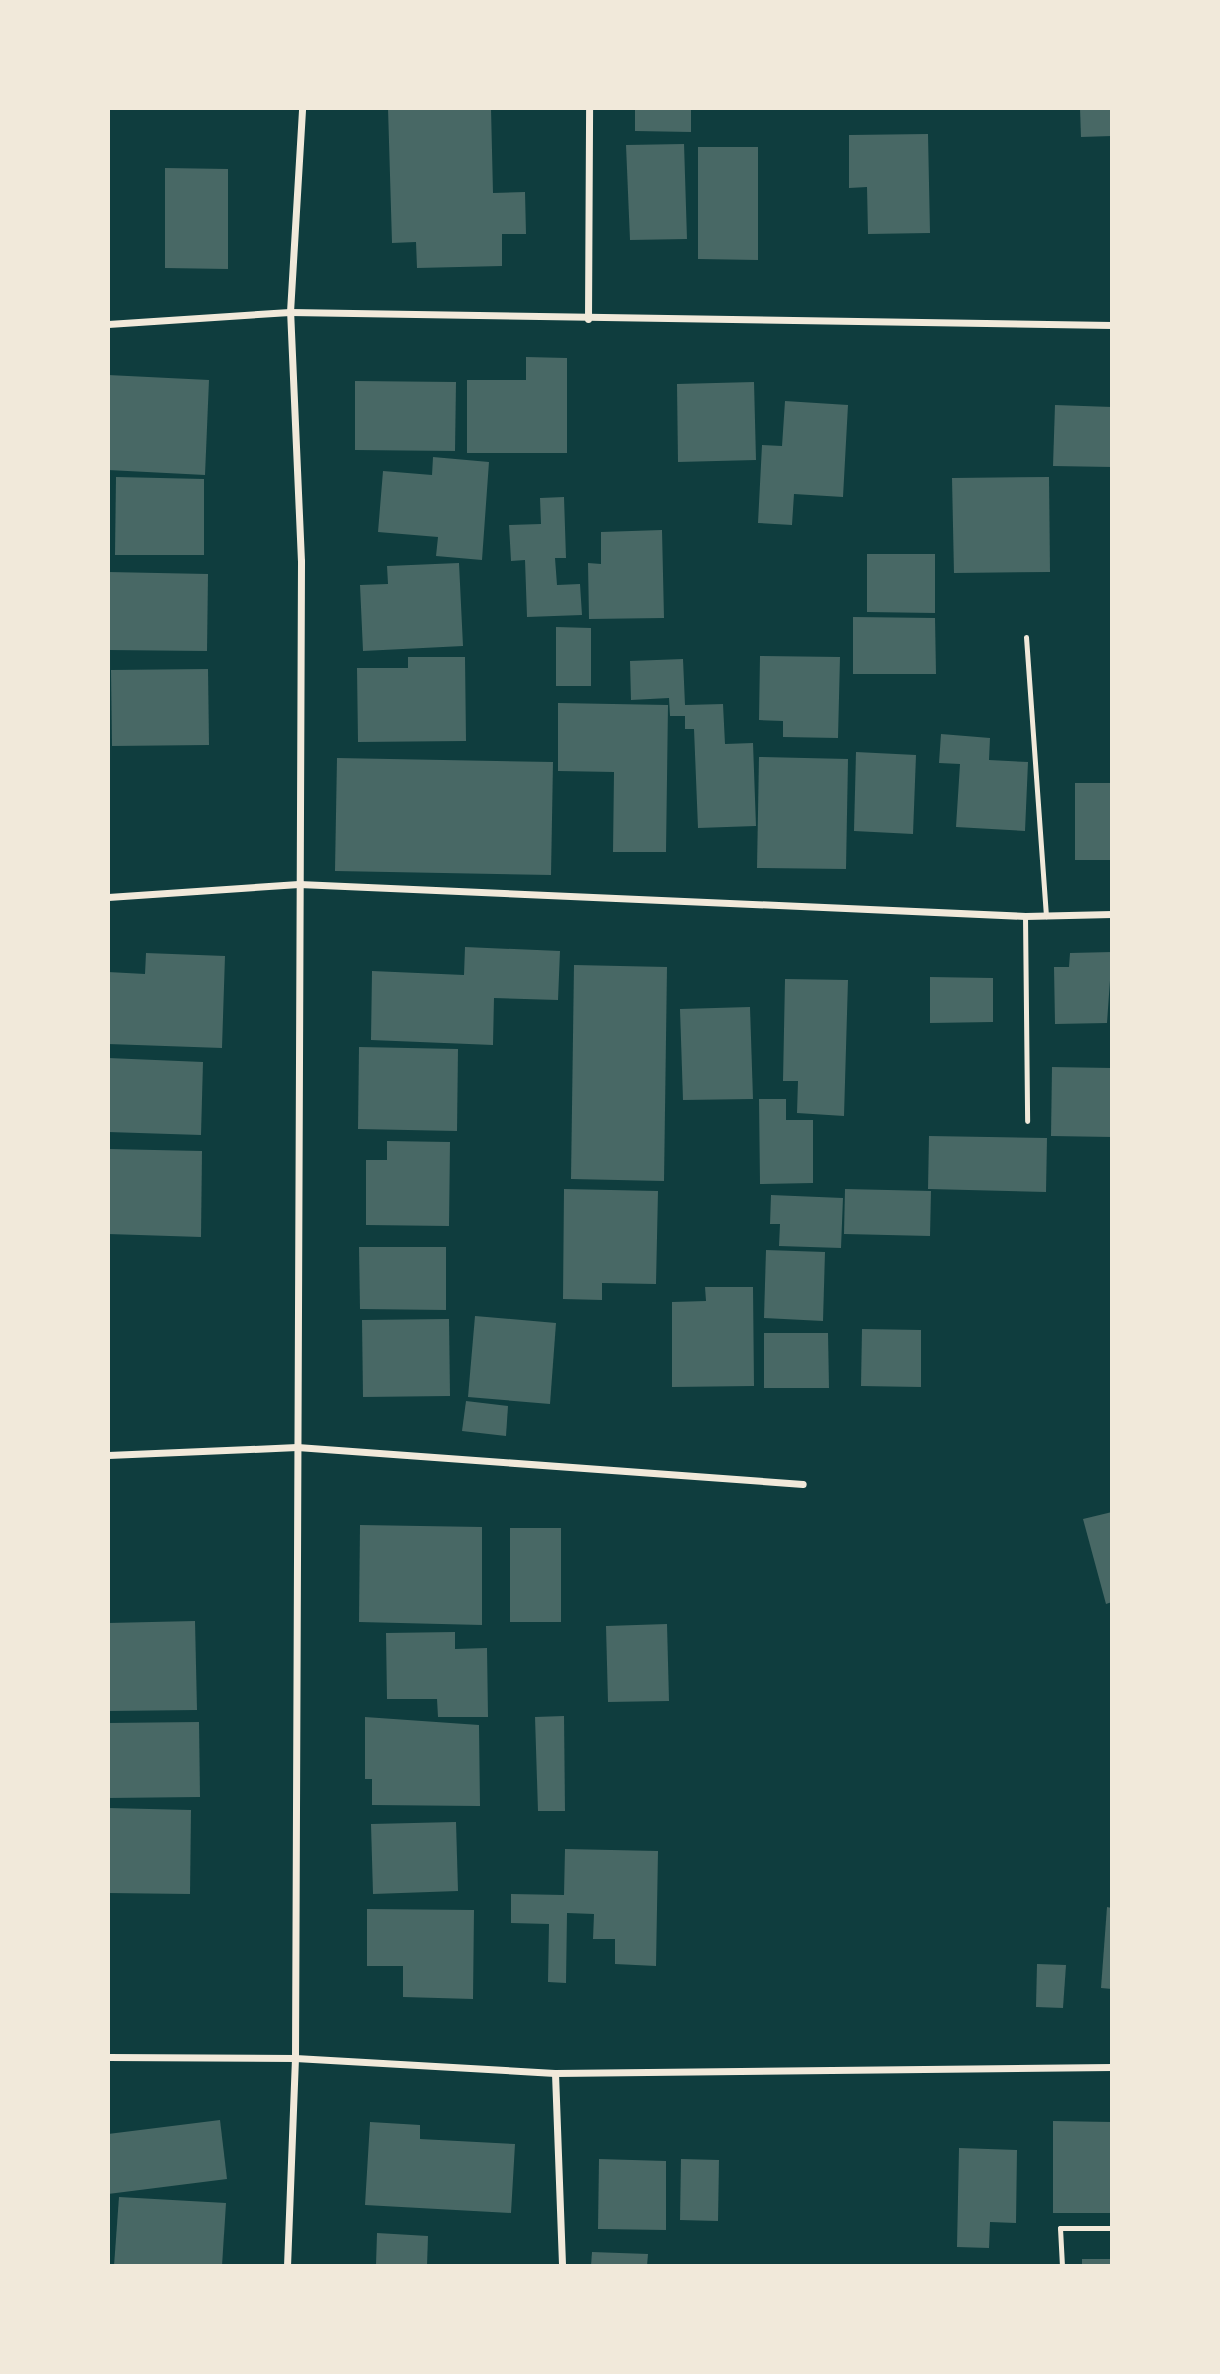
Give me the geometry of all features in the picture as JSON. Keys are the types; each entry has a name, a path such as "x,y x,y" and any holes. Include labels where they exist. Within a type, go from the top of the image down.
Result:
{"street":[{"path":"287,2266 295,2058 301,561 290,312 302,108"},
{"path":"588,319 589,108"},
{"path":"108,324 290,312 588,319 1111,325"},
{"path":"108,897 299,884 1025,916 1111,914"},
{"path":"108,1455 297,1447 803,1484"},
{"path":"108,2057 295,2058 555,2073 1111,2067"},
{"path":"555,2073 562,2266"}],"lane":[{"path":"1026,637 1046,916"},
{"path":"1025,916 1027,1121"},
{"path":"1062,2266 1060,2228 1111,2228"}],"building":[{"path":"388,108 491,108 493,193 525,192 526,234 502,234 502,266 417,268 416,242 392,243"},
{"path":"635,108 691,108 691,132 635,131"},
{"path":"1080,108 1112,108 1112,136 1081,137"},
{"path":"928,134 930,233 868,234 867,187 849,188 849,135"},
{"path":"684,144 687,239 630,240 626,145"},
{"path":"698,147 758,147 758,260 698,259"},
{"path":"165,168 228,169 228,269 165,268"},
{"path":"526,357 567,358 567,453 467,453 467,380 526,380"},
{"path":"108,375 209,380 205,475 108,470"},
{"path":"355,381 456,382 455,451 355,450"},
{"path":"754,382 756,460 678,462 677,384"},
{"path":"785,401 848,405 843,497 794,494 792,525 758,523 762,445 782,446"},
{"path":"1055,405 1112,407 1112,467 1053,466"},
{"path":"433,457 489,462 482,560 436,556 438,537 378,532 383,471 432,475"},
{"path":"116,477 204,479 204,555 115,555"},
{"path":"1049,477 1050,572 954,573 952,478"},
{"path":"564,497 566,558 555,558 557,585 580,584 582,615 527,617 525,560 511,561 509,525 541,524 540,498"},
{"path":"662,530 664,618 589,619 588,563 601,564 601,532"},
{"path":"867,554 935,554 935,613 867,612"},
{"path":"459,563 463,646 363,651 360,585 388,584 387,566"},
{"path":"108,572 208,574 207,651 108,650"},
{"path":"853,617 935,618 936,674 853,674"},
{"path":"556,627 591,628 591,686 556,686"},
{"path":"760,656 840,657 838,738 783,737 783,721 759,720"},
{"path":"408,657 465,657 466,741 358,742 357,668 408,668"},
{"path":"683,659 685,705 723,704 725,744 753,743 756,826 698,828 694,729 685,729 685,716 670,716 669,698 631,700 630,661"},
{"path":"208,669 209,745 112,746 111,670"},
{"path":"558,703 668,705 666,852 613,852 614,772 558,771"},
{"path":"941,734 990,738 989,760 1028,762 1025,831 956,827 960,764 939,763"},
{"path":"856,752 916,755 913,834 854,831"},
{"path":"759,757 848,759 846,869 757,868"},
{"path":"337,758 553,762 551,875 335,871"},
{"path":"1075,783 1112,783 1112,860 1075,860"},
{"path":"465,947 560,951 558,1000 494,998 493,1045 371,1040 372,971 464,975"},
{"path":"1112,952 1107,1023 1055,1024 1054,967 1069,967 1070,953"},
{"path":"146,953 225,956 222,1048 108,1044 108,972 145,974"},
{"path":"574,965 667,967 664,1181 571,1179"},
{"path":"930,977 993,978 993,1022 930,1023"},
{"path":"785,979 848,980 844,1116 797,1113 798,1081 783,1081"},
{"path":"750,1007 753,1099 683,1100 680,1009"},
{"path":"359,1047 458,1049 457,1131 358,1129"},
{"path":"108,1058 203,1062 201,1135 108,1132"},
{"path":"1052,1067 1112,1068 1112,1137 1051,1136"},
{"path":"759,1099 786,1099 786,1120 813,1120 813,1183 760,1184"},
{"path":"929,1136 1047,1138 1046,1192 928,1189"},
{"path":"387,1141 450,1142 449,1226 366,1225 366,1160 387,1160"},
{"path":"108,1149 202,1151 201,1237 108,1234"},
{"path":"564,1189 658,1191 656,1284 602,1283 602,1300 563,1299"},
{"path":"845,1189 931,1191 930,1236 844,1234"},
{"path":"771,1195 843,1198 841,1248 779,1246 780,1224 770,1224"},
{"path":"359,1247 446,1247 446,1310 360,1309"},
{"path":"766,1250 825,1252 823,1321 764,1318"},
{"path":"705,1287 753,1287 754,1386 672,1387 672,1302 706,1301"},
{"path":"475,1316 556,1323 550,1404 468,1397"},
{"path":"449,1319 450,1396 363,1397 362,1320"},
{"path":"862,1329 921,1330 921,1387 861,1386"},
{"path":"764,1333 828,1333 829,1388 764,1388"},
{"path":"466,1401 508,1406 506,1436 462,1431"},
{"path":"1112,1512 1112,1602 1106,1604 1083,1519"},
{"path":"360,1525 482,1527 482,1625 359,1622"},
{"path":"510,1528 561,1528 561,1622 510,1622"},
{"path":"195,1621 197,1710 108,1711 108,1623"},
{"path":"667,1624 669,1701 608,1702 606,1626"},
{"path":"455,1632 455,1649 487,1648 488,1717 438,1717 437,1699 387,1699 386,1633"},
{"path":"564,1716 565,1811 538,1811 535,1717"},
{"path":"365,1717 479,1725 480,1806 372,1805 372,1779 365,1779"},
{"path":"199,1722 200,1797 108,1798 108,1723"},
{"path":"108,1808 191,1810 190,1894 108,1893"},
{"path":"456,1822 458,1891 373,1894 371,1824"},
{"path":"565,1849 658,1851 656,1966 615,1964 615,1939 593,1939 594,1914 567,1913 566,1983 548,1982 549,1924 511,1923 511,1894 564,1895"},
{"path":"1107,1907 1112,1908 1112,1989 1101,1988"},
{"path":"367,1909 474,1910 473,1999 403,1997 403,1966 367,1966"},
{"path":"1037,1964 1066,1965 1063,2008 1036,2007"},
{"path":"220,2120 227,2179 108,2194 108,2134"},
{"path":"1053,2121 1112,2122 1112,2213 1053,2213"},
{"path":"370,2122 420,2125 420,2139 515,2144 511,2213 365,2205"},
{"path":"959,2148 1017,2150 1016,2223 990,2222 989,2248 957,2247"},
{"path":"599,2159 666,2161 666,2230 598,2229"},
{"path":"681,2159 719,2160 718,2221 680,2220"},
{"path":"119,2197 226,2203 222,2266 114,2266"},
{"path":"377,2233 428,2236 427,2266 376,2266"},
{"path":"592,2252 648,2254 647,2266 591,2266"},
{"path":"1082,2259 1112,2259 1112,2266 1082,2266"}]}
